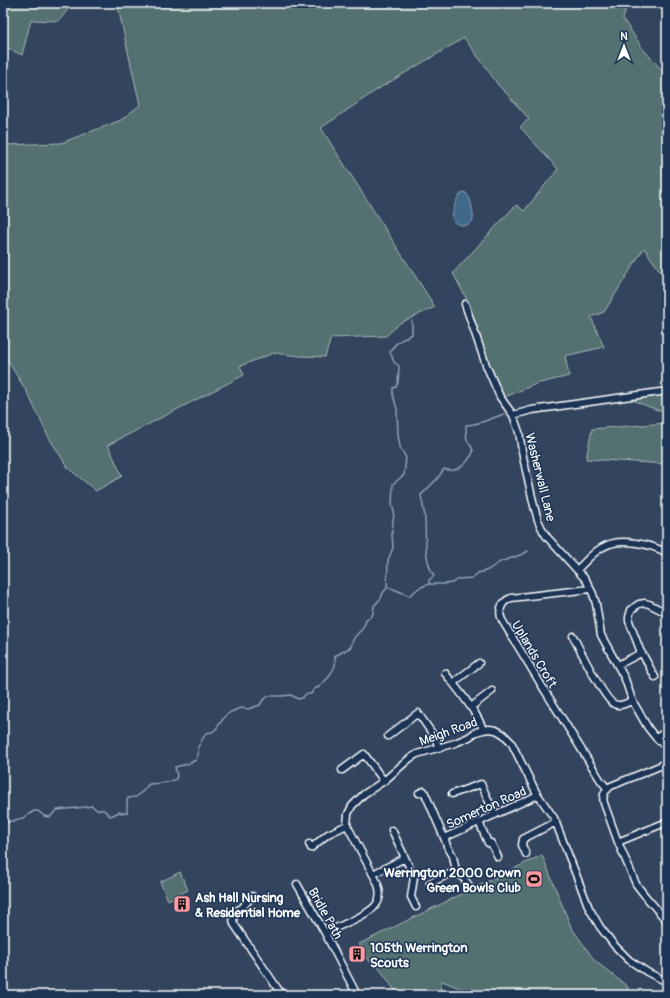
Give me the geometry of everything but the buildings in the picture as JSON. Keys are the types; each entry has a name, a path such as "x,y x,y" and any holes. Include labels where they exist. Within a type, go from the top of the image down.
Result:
{"street":[{"name":"Washerwall Lane","path":"465,304 486,366 500,397 513,415 519,432 533,501 538,520 543,531 586,580 596,604 601,635 625,679 632,700 643,721 656,738 667,748"},
{"path":"513,415 532,410 667,391"},
{"path":"578,570 598,550 615,542 626,542 649,546 667,553"},
{"name":"Uplands Croft","path":"590,589 511,598 504,602 500,613 502,620 542,686 601,781 608,789"},
{"path":"655,677 640,652 629,617 631,610 639,604 649,604 667,613"},
{"path":"573,636 610,701 620,705 632,700"},
{"path":"618,665 639,654 640,652"},
{"path":"453,683 479,663"},
{"path":"445,673 471,707 482,725 483,730"},
{"path":"471,707 492,691"},
{"path":"388,736 418,713 436,739 438,747"},
{"name":"Meigh Road","path":"348,825 348,814 355,802 364,794 384,781 409,759 417,754 469,737 476,732 489,729 496,730 503,734 511,742 538,796 554,818 589,908 600,927 630,960 647,972 667,982"},
{"path":"656,738 667,731"},
{"path":"342,770 364,754 384,781"},
{"path":"665,920 636,884 618,842 603,799 608,789 614,784 667,763"},
{"path":"452,794 481,784 495,815"},
{"path":"419,793 424,791 447,846 453,856 456,871 470,887"},
{"name":"Somerton Road","path":"444,838 538,796"},
{"path":"479,822 488,843 491,843 498,857"},
{"path":"526,854 522,844 523,839 556,822"},
{"path":"618,842 667,822"},
{"path":"309,844 311,848 328,834 348,825 373,874 379,890 379,897 375,906 368,912 325,933"},
{"path":"392,830 414,877 411,897 416,907"},
{"path":"373,874 405,858"},
{"path":"430,883 456,871"},
{"name":"Bridle Path","path":"297,884 358,995"},
{"path":"252,896 242,908 232,913 234,924 282,995"}],"green space":[{"path":"3,3 73,3 59,21 31,20 22,55 3,46"},
{"path":"117,3 627,3 625,5 623,19 643,49 667,76 667,281 644,248 604,312 591,317 604,347 565,356 569,376 536,384 505,397 487,359 466,298 453,273 513,208 517,205 524,211 558,169 520,127 529,119 498,85 464,38 378,89 321,128 435,307 400,323 386,336 331,338 325,357 274,353 240,366 244,375 108,445 122,476 96,491 68,468 48,436 27,392 3,353 3,145 61,143 121,120 140,105"},
{"path":"667,394 667,413 630,399"},
{"path":"667,423 667,464 586,459 592,429"},
{"path":"542,855 571,927 595,961 628,987 627,994 484,995 467,991 442,981 439,995 398,995 373,961 370,962 359,944"},
{"path":"180,872 188,890 168,900 160,882"}],"water":[{"path":"464,192 469,198 472,207 473,219 472,222 467,225 460,225 453,220 453,215 458,198"}],"waterway":[{"path":"387,588 388,560 393,548 393,484 404,475 406,458 400,447 397,409 393,395 393,388 396,387 398,383 399,366 394,362 390,352 396,344 412,334 412,321"},
{"path":"429,584 429,580 434,576 427,556 425,517 421,495 437,479 444,469 452,470 459,468 472,454 472,449 467,440 466,425 481,423 504,414"},
{"path":"387,588 388,587 409,596 419,588 429,584 452,583 458,579 472,578 478,573 488,570 500,562 528,551"},
{"path":"3,827 8,822 23,818 34,811 38,811 44,816 50,817 57,810 92,806 97,810 104,810 110,816 119,812 127,813 128,798 136,797 149,784 166,783 176,779 177,776 175,767 188,764 196,760 198,747 206,733 212,732 216,729 225,716 231,712 240,708 248,709 260,705 263,700 269,696 291,695 298,699 302,698 306,694 311,694 314,689 319,687 329,677 335,666 335,656 351,647 351,643 363,628 366,619 372,615 374,606 387,588"}],"place":[{"name":"Werrington 2000 Crown Green Bowls Club","path":"534,879"},
{"name":"Ash Hall Nursing & Residential Home","path":"182,904"},
{"name":"105th Werrington Scouts","path":"357,954"}]}
